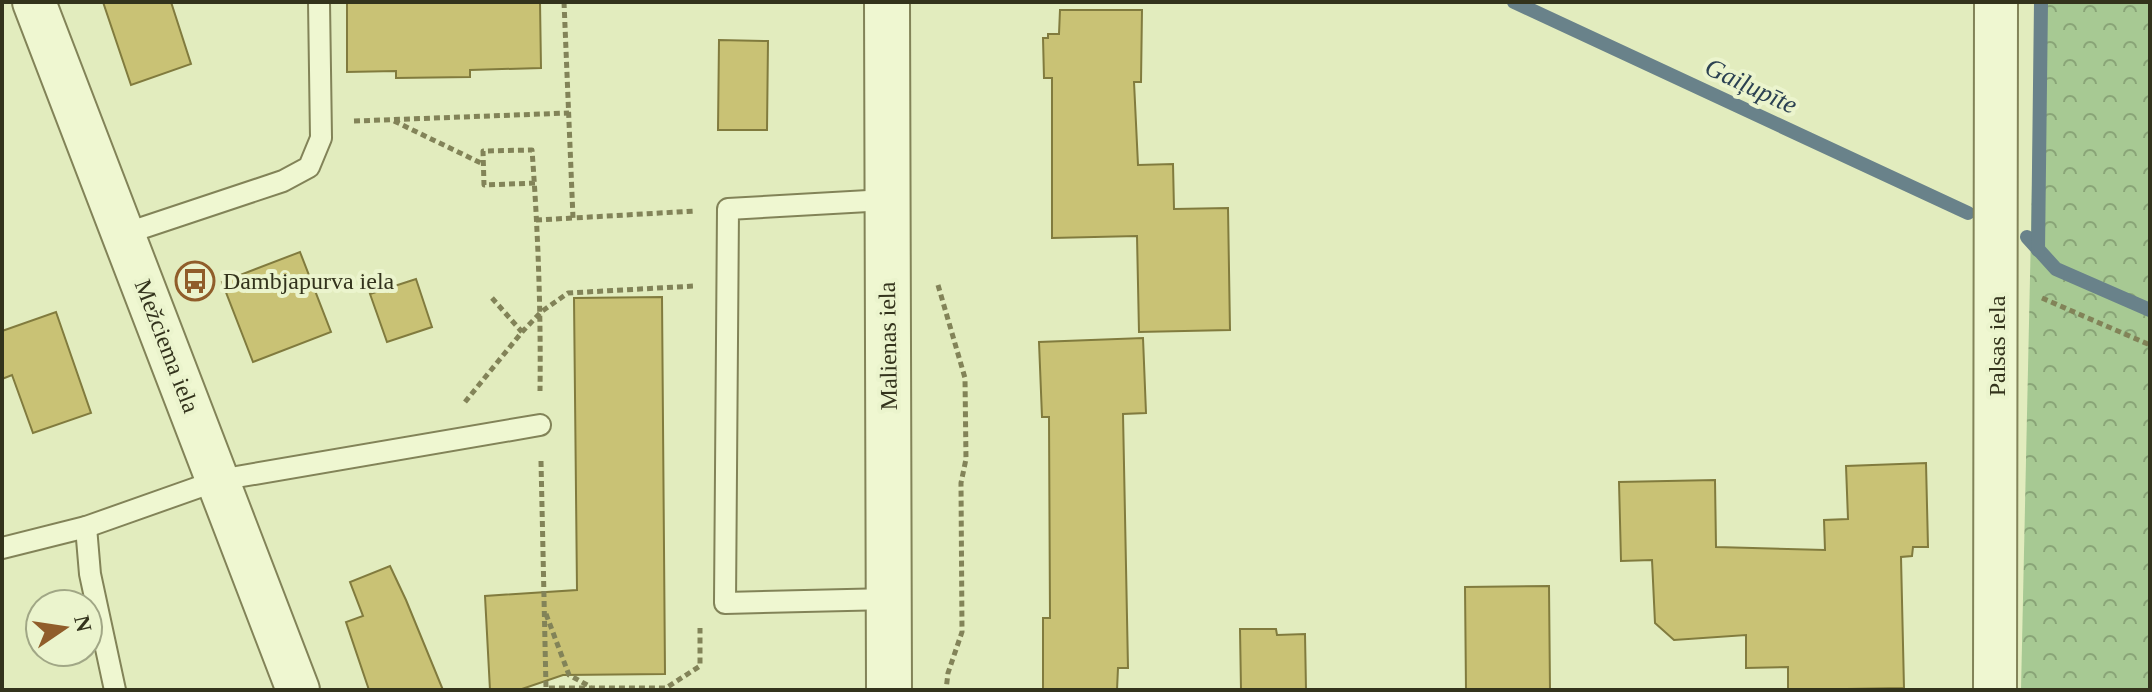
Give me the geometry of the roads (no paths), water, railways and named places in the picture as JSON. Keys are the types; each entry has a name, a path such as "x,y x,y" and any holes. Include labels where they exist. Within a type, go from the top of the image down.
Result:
{"street":[{"name":"Mežciema iela","path":"34,2 298,690"},
{"name":"Malienas iela","path":"887,2 889,690"},
{"name":"Palsas iela","path":"1995,690 1996,2"}],"lane":[{"path":"124,234 283,181 309,167 321,138 319,2"},
{"path":"886,200 728,209 725,603 890,599"},
{"path":"2,548 86,527 219,480 540,425"},
{"path":"86,527 90,574 115,690"}],"waterway":[{"name":"Gaiļupīte","path":"1514,2 1968,213"},
{"path":"2038,250 2041,2"},
{"name":"Gaiļupīte","path":"2027,237 2056,269 2150,310"}],"place":[{"name":"Dambjapurva iela","path":"195,281"}]}
